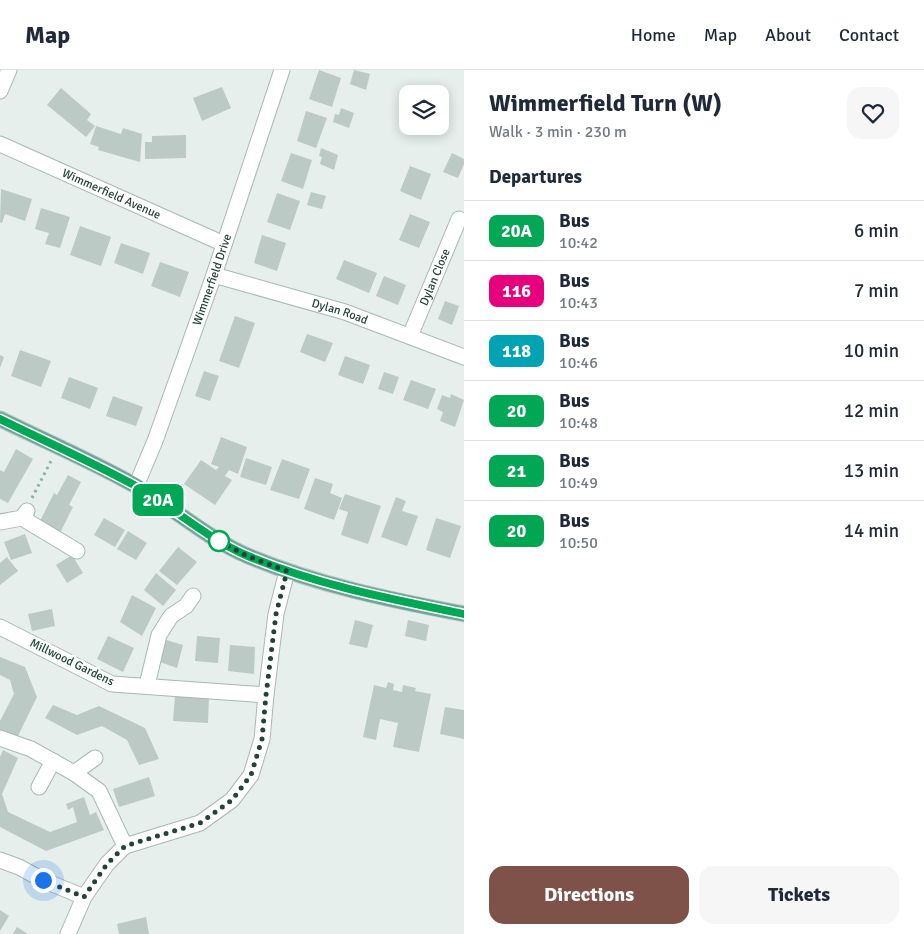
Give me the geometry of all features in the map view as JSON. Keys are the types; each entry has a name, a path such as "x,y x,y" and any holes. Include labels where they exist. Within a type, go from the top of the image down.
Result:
{"main road":[{"path":"0,419 136,486 221,542 247,556 287,571 374,595 464,614"}],"street":[{"path":"0,91 9,70"},
{"name":"Wimmerfield Drive","path":"136,486 155,441 214,275 282,70"},
{"name":"Wimmerfield Avenue","path":"0,144 224,244"},
{"name":"Dylan Close","path":"410,336 457,218"},
{"name":"Dylan Road","path":"214,275 345,312 464,357"},
{"path":"0,522 25,514 77,551"},
{"path":"68,934 84,897 107,864 125,846 200,823 232,800 251,775 262,739 276,614 287,571"},
{"path":"147,686 159,635 171,616 186,606 194,596"},
{"name":"Millwood Gardens","path":"0,627 112,684 266,695"},
{"path":"0,738 31,748 74,773 98,791 125,846"},
{"path":"74,773 95,758"},
{"path":"38,787 53,761"},
{"path":"0,860 84,897"}],"path":[{"path":"25,514 31,499 59,448"}],"building":[{"path":"319,70 341,78 332,107 309,99"},
{"path":"354,70 370,74 366,90 350,84"},
{"path":"222,87 231,108 202,121 193,98"},
{"path":"61,88 91,114 87,120 95,126 86,137 47,105"},
{"path":"341,108 354,113 349,128 333,122 335,114 339,115"},
{"path":"306,111 327,118 316,148 297,141"},
{"path":"96,126 121,134 123,128 142,134 140,162 98,150 99,147 90,144"},
{"path":"186,135 186,158 145,159 145,142 152,142 152,136"},
{"path":"321,148 338,155 334,170 320,164 322,157 319,156"},
{"path":"291,153 312,160 303,189 281,181"},
{"path":"452,153 464,159 464,164 458,178 443,172"},
{"path":"410,166 431,174 421,200 400,191"},
{"path":"1,189 32,199 25,221 5,214 2,223 0,222"},
{"path":"311,192 326,196 322,209 307,205"},
{"path":"277,193 300,201 290,230 267,222"},
{"path":"41,208 70,217 60,248 45,244 49,233 35,229"},
{"path":"410,214 430,222 419,248 399,240"},
{"path":"80,226 111,237 101,266 70,255"},
{"path":"262,235 286,243 277,271 254,263"},
{"path":"121,243 150,253 143,274 114,263"},
{"path":"344,260 377,273 369,293 336,279"},
{"path":"160,262 189,272 180,297 151,286"},
{"path":"384,276 406,285 398,305 376,296"},
{"path":"445,301 459,306 452,325 438,319"},
{"path":"235,316 255,323 239,368 219,361"},
{"path":"307,334 333,343 325,362 300,352"},
{"path":"20,350 51,361 41,387 11,376"},
{"path":"0,355 4,357 0,368"},
{"path":"345,356 370,365 363,384 338,375"},
{"path":"204,371 219,376 210,401 195,396"},
{"path":"384,372 399,377 393,394 378,389"},
{"path":"69,377 98,388 90,409 61,398"},
{"path":"411,380 436,389 428,409 403,400"},
{"path":"451,394 464,400 455,427 440,421 443,412 437,409 442,395 450,398"},
{"path":"113,396 143,407 136,426 106,416"},
{"path":"221,437 247,447 238,474 229,470 225,476 232,480 215,505 184,484 201,460 216,470 219,467 211,464"},
{"path":"16,449 33,459 8,503 0,499 0,470 4,472"},
{"path":"246,458 272,467 266,485 240,477"},
{"path":"282,459 310,469 299,499 270,490"},
{"path":"68,475 81,482 69,505 73,507 59,535 38,525 54,493 57,495"},
{"path":"315,478 333,484 330,493 342,498 334,520 304,509"},
{"path":"345,494 381,506 368,544 341,535 348,512 339,509"},
{"path":"396,497 406,501 402,511 418,516 407,546 381,537"},
{"path":"104,518 125,530 115,547 94,535"},
{"path":"436,518 461,526 450,558 426,550"},
{"path":"128,531 147,543 136,560 117,549"},
{"path":"25,534 32,553 11,560 4,542"},
{"path":"178,547 197,562 177,585 159,571"},
{"path":"72,555 83,573 67,583 56,565"},
{"path":"7,557 18,571 0,585 0,563"},
{"path":"156,573 176,590 163,606 144,590"},
{"path":"132,595 156,608 142,636 120,622"},
{"path":"52,609 55,626 32,631 28,614"},
{"path":"355,620 373,625 367,648 349,644"},
{"path":"408,620 429,625 426,641 405,636"},
{"path":"108,636 134,648 123,672 97,659"},
{"path":"197,636 220,638 218,663 195,661"},
{"path":"163,639 183,645 177,668 157,661"},
{"path":"230,645 255,647 254,674 228,671"},
{"path":"0,657 25,667 37,697 16,740 0,733 0,721 14,694 10,680 0,675"},
{"path":"388,682 394,684 393,690 402,692 403,685 416,688 415,691 431,694 419,752 393,747 398,723 380,719 376,740 363,737 374,685 386,688"},
{"path":"175,696 209,697 208,723 173,721"},
{"path":"53,705 77,715 99,706 145,728 159,759 139,765 127,740 102,726 77,735 45,718"},
{"path":"445,707 464,710 464,739 440,734"},
{"path":"3,750 18,758 2,794 8,812 50,832 77,822 73,807 68,810 66,804 84,797 90,815 96,812 104,830 46,851 0,827 0,757"},
{"path":"149,777 155,796 119,807 113,789"},
{"path":"0,910 9,916 0,931"},
{"path":"146,917 149,934 119,934 117,924"},
{"path":"17,927 28,934 13,934"}],"bus line":[{"name":"20A","path":"0,419 136,486 221,542 247,556 287,571 374,595 464,614"}],"route":[{"path":"43,880 84,897 107,864 125,846 200,823 232,800 251,775 262,739 276,614 287,571 247,556 219,541"}]}
